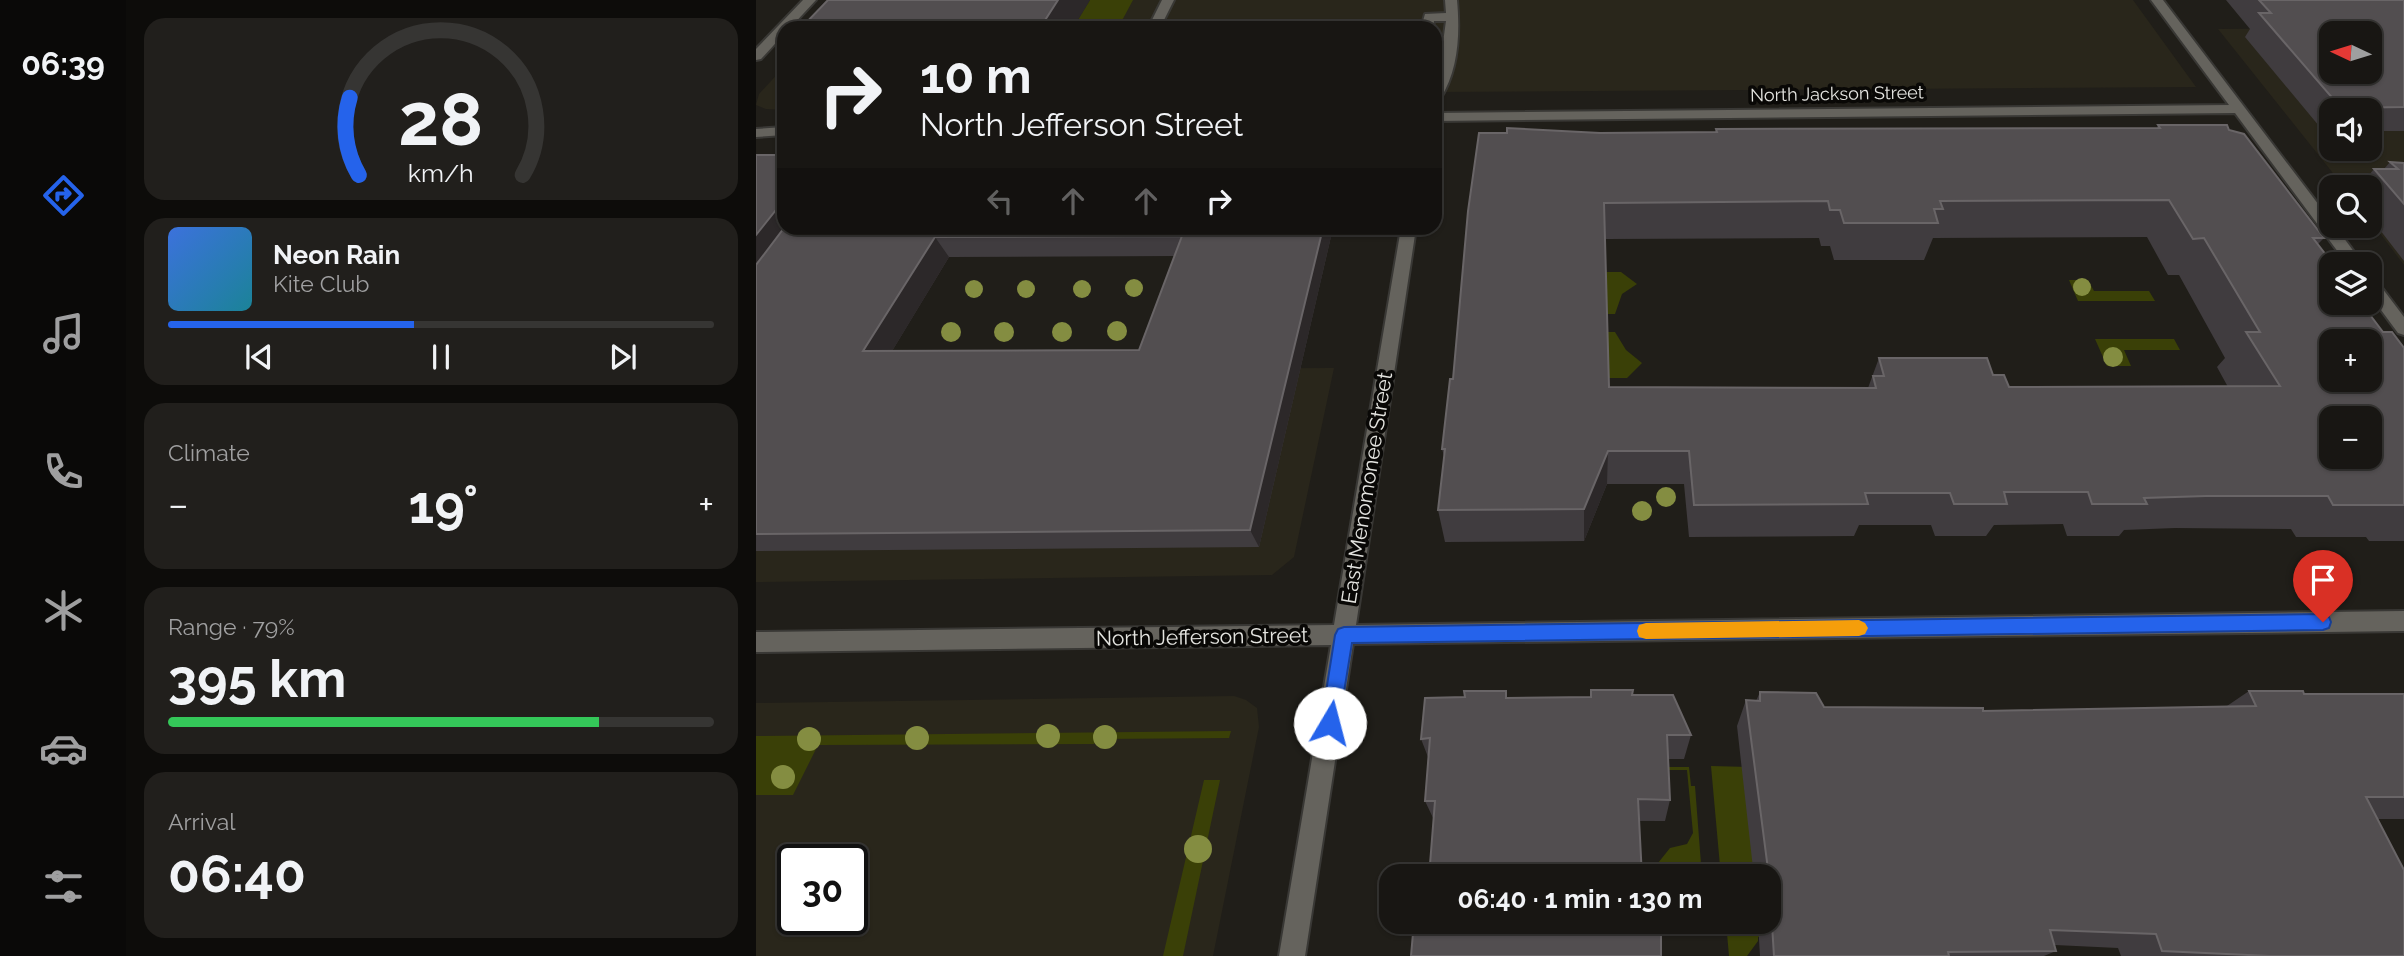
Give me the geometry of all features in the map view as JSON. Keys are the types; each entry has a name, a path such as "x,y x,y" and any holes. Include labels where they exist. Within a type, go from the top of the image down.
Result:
{"street":[{"path":"790,21 810,0"},
{"path":"1158,21 1168,0"},
{"path":"1429,21 1438,0"},
{"path":"1442,88 1453,17 1451,0"},
{"path":"2157,0 2346,252"},
{"path":"1436,21 1453,17"},
{"path":"756,56 777,34"},
{"name":"North Jackson Street","path":"1442,117 2239,109"},
{"path":"756,133 777,132"},
{"name":"East Menomonee Street","path":"1292,956 1407,235"},
{"path":"2382,300 2404,329"},
{"name":"North Jefferson Street","path":"756,642 2404,621"}],"shaded area":[{"path":"845,0 2133,0 2196,87 1442,92 1442,21 826,21"},
{"path":"2319,28 2319,84 2382,84 2382,28 2404,28 2404,265 2382,236 2382,175 2334,175 2323,161 2382,161 2382,98 2319,98 2319,156 2218,29"},
{"path":"777,75 777,110 756,105 759,94"},
{"path":"1334,368 1294,557 1272,575 756,582 756,371"},
{"path":"1234,696 1257,708 1259,727 1213,956 756,956 756,703"}],"green space":[{"path":"1090,0 1133,0 1122,21 1077,21"},
{"path":"1604,272 1621,272 1637,284 1622,294 1615,314 1605,314"},
{"path":"2069,280 2088,280 2094,291 2149,291 2155,301 2078,301"},
{"path":"1606,332 1615,332 1626,350 1642,363 1627,378 1607,378"},
{"path":"2095,339 2174,339 2180,350 2124,350 2131,366 2107,366"},
{"path":"1231,731 1229,738 1097,739 1094,744 818,745 793,795 756,795 756,736"},
{"path":"1711,766 1749,767 1754,864 1720,864"},
{"path":"1662,767 1689,767 1691,786 1695,786 1701,864 1658,863 1670,848 1687,844 1693,833 1687,770 1663,770"},
{"path":"1204,780 1220,780 1183,956 1163,956"},
{"path":"1727,934 1768,934 1768,937 1758,937 1747,956 1729,956"}],"building":[{"path":"828,0 1058,0 1044,21 808,21"},
{"path":"2259,0 2404,0 2404,107 2382,107 2382,98 2332,98 2320,84 2382,84 2382,21 2319,21 2319,83 2259,13 2271,13"},
{"path":"2158,125 2227,125 2229,130 2244,134 2319,232 2319,238 2313,238 2324,252 2319,252 2319,315 2370,315 2381,329 2319,329 2319,392 2382,392 2382,331 2392,332 2404,348 2404,505 2333,505 2328,496 2144,498 2147,504 2092,504 2088,492 2004,492 2007,504 1954,504 1950,493 1865,493 1868,504 1694,505 1689,451 1608,451 1584,509 1438,510 1445,449 1442,449 1450,379 1453,379 1468,211 1479,133 1507,133 1507,128 1600,133 1717,132 1716,129 2160,128","holes":["2169,200 2193,239 2204,238 2260,332 2246,332 2280,386 2009,387 2004,375 1993,375 1987,358 1879,358 1884,376 1873,376 1876,388 1609,387 1604,203 1828,201 1830,210 1840,210 1844,223 1938,223 1934,209 1943,209 1940,201"]},
{"path":"756,155 777,155 777,209 756,235"},
{"path":"2390,162 2404,163 2404,204 2382,175 2374,169 2398,169"},
{"path":"779,235 1321,235 1250,530 756,534 756,265","holes":["1182,236 1139,350 863,351 935,237"]},
{"path":"1591,690 1633,690 1632,695 1673,695 1691,735 1667,735 1670,800 1638,799 1641,864 1430,864 1435,801 1425,801 1430,738 1421,739 1425,698 1465,697 1464,691 1506,691 1506,698 1591,697"},
{"path":"2249,691 2404,694 2404,797 2366,797 2404,870 2404,956 2270,956 2162,951 2156,934 2050,930 2056,951 1948,952 1949,956 1774,956 1773,934 1781,934 1781,864 1767,864 1746,700 1760,701 1760,692 1816,693 1824,707 1983,708 1983,711 2256,706"},
{"path":"1413,934 1661,934 1661,956 1411,956"}],"slow traffic":[{"path":"1646,631 1859,628"}],"route":[{"path":"1330,723 1344,635 2323,622"}]}
